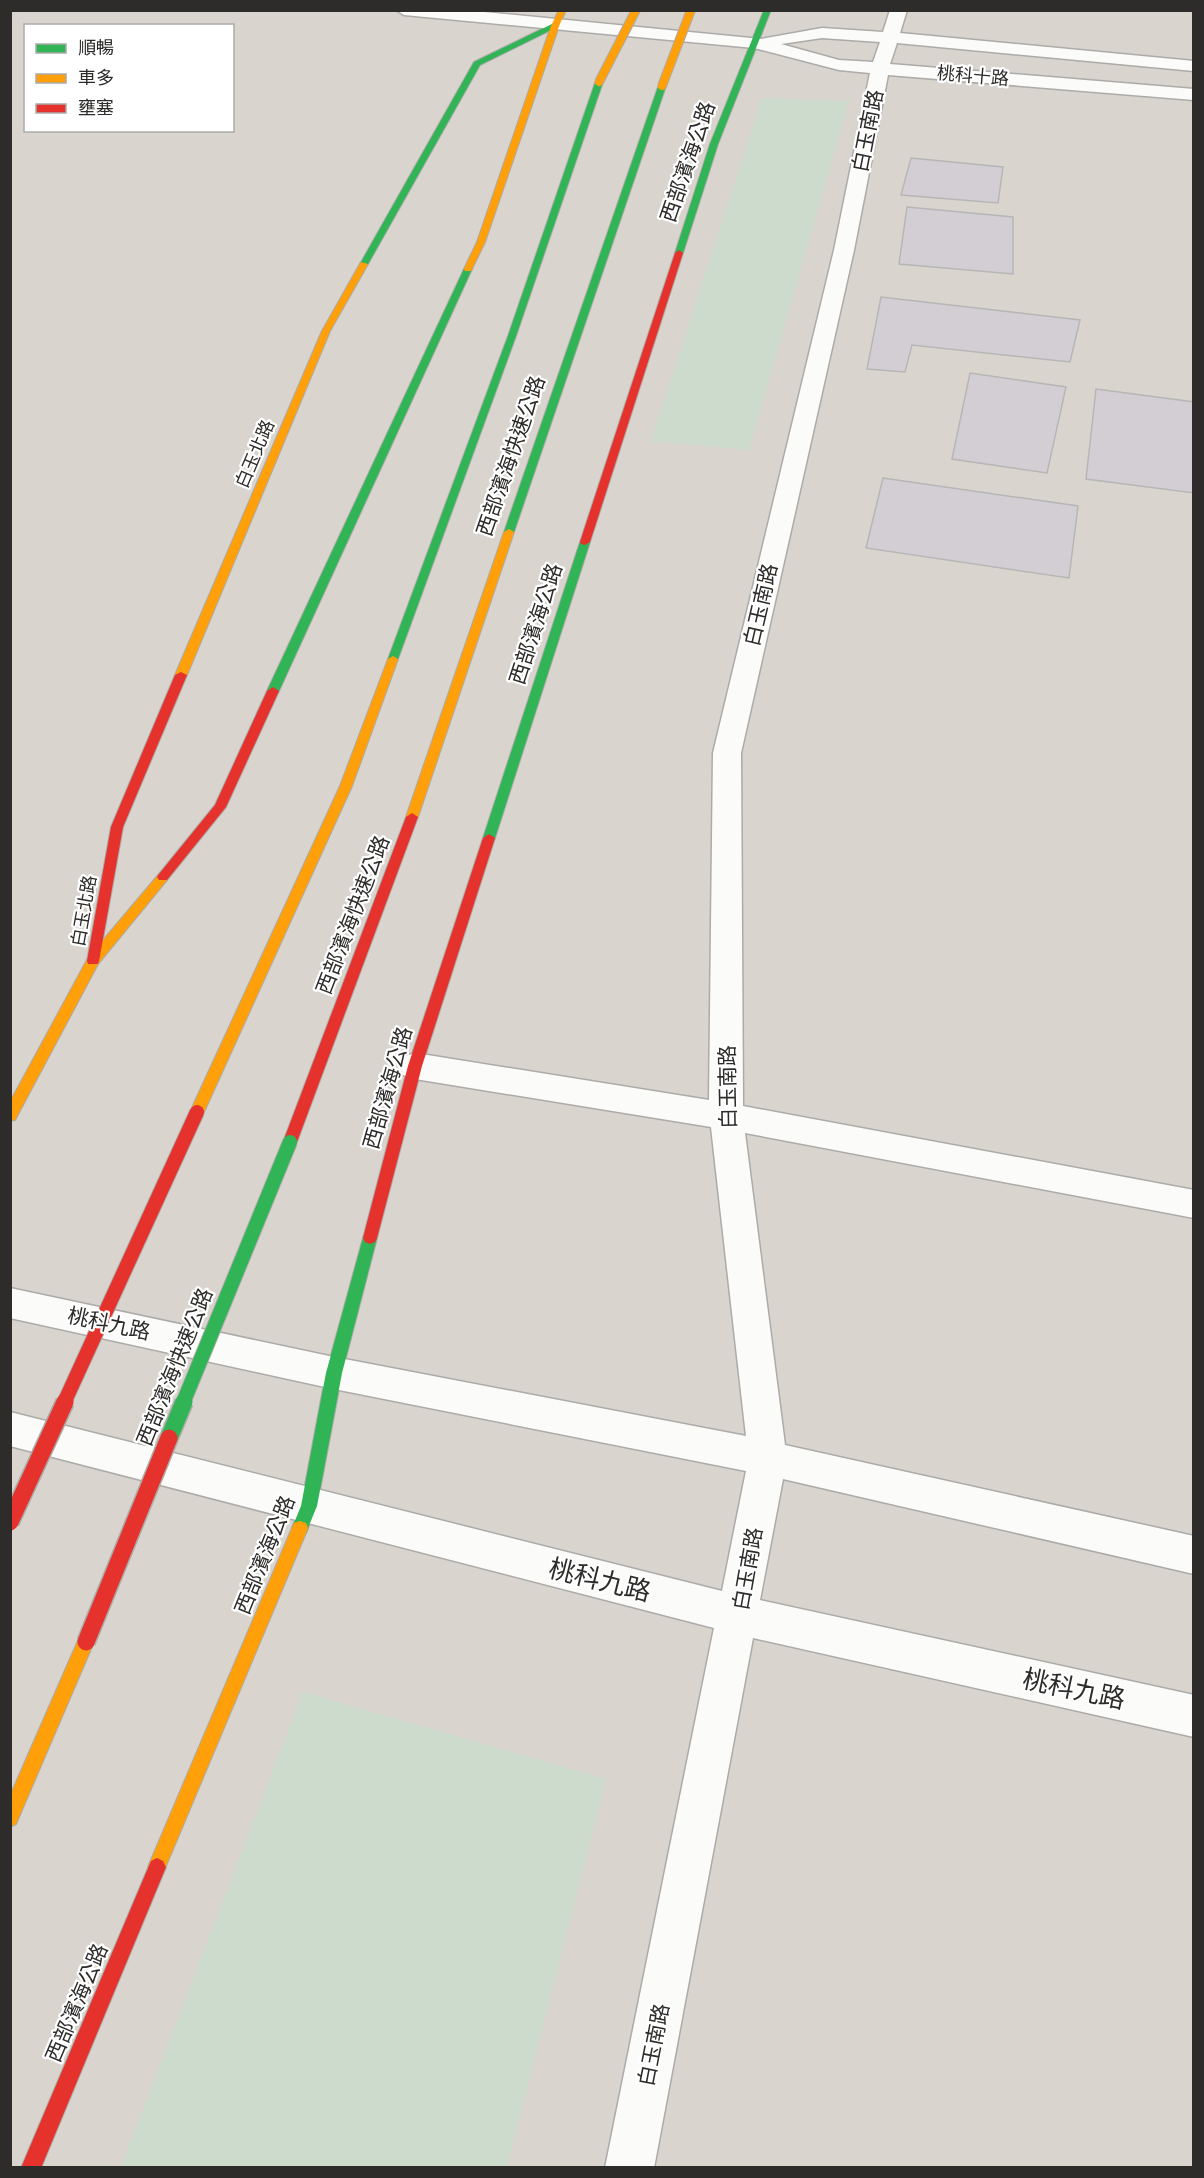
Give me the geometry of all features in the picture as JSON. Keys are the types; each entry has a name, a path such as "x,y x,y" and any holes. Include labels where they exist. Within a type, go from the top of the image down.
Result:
{"main road":[{"name":"西部濱海快速公路","path":"10,1522 346,786 512,336 599,82 636,10"},
{"name":"西部濱海快速公路","path":"10,1818 86,1642 290,1142 420,797 574,336 691,10"},
{"name":"西部濱海公路","path":"31,2168 309,1506 334,1373 415,1066 714,144 768,10"},
{"path":"10,1116 93,961 220,807 481,242 559,18"},
{"name":"白玉北路","path":"93,961 117,827 326,332 477,64 559,18"}],"street":[{"name":"桃科十路","path":"404,10 559,18 755,43 839,65 1194,95"},
{"name":"桃科十路","path":"755,43 895,24 1194,66"},
{"name":"白玉南路","path":"629,2168 768,1458 726,1116 727,753 844,250 880,68 895,24"},
{"path":"415,1066 726,1116 1194,1204"},
{"name":"桃科九路","path":"10,1302 334,1373 768,1458 1194,1555"},
{"name":"桃科九路","path":"10,1429 739,1615 1194,1716"}],"shaded area":[{"path":"11,11 1193,11 1193,2167 11,2167"}],"green space":[{"path":"762,98 849,101 749,450 651,441"},
{"path":"303,1692 606,1779 507,2167 121,2167"}],"building":[{"path":"911,158 1003,167 998,203 901,195"},
{"path":"907,207 1013,217 1013,274 899,264"},
{"path":"881,297 1080,320 1070,362 912,345 905,372 867,369"},
{"path":"970,373 1066,387 1047,473 952,459"},
{"path":"1096,389 1194,402 1194,493 1086,479"},
{"path":"883,478 1078,506 1069,578 866,548"}],"traffic: fast":[{"path":"679,253 714,144 768,10"},
{"path":"364,264 477,64 555,26"},
{"path":"393,659 512,336 599,82"},
{"path":"509,532 662,86"},
{"path":"273,691 468,269"},
{"path":"489,838 585,542"},
{"path":"169,1438 290,1142"},
{"path":"300,1528 309,1506 334,1373 370,1238"}],"traffic: slow":[{"path":"468,269 481,242 555,26 563,10"},
{"path":"599,82 636,10"},
{"path":"662,86 691,10"},
{"path":"181,675 326,331 364,264"},
{"path":"412,817 509,532"},
{"path":"197,1112 346,786 393,659"},
{"path":"10,1116 93,961 163,877"},
{"path":"157,1867 300,1528"},
{"path":"10,1818 86,1642"}],"traffic: jam":[{"path":"585,542 679,253"},
{"path":"93,961 117,827 181,675"},
{"path":"163,877 220,807 273,691"},
{"path":"290,1142 412,817"},
{"path":"370,1238 415,1066 489,838"},
{"path":"10,1522 197,1112"},
{"path":"86,1642 169,1438"},
{"path":"31,2168 157,1867"}]}
